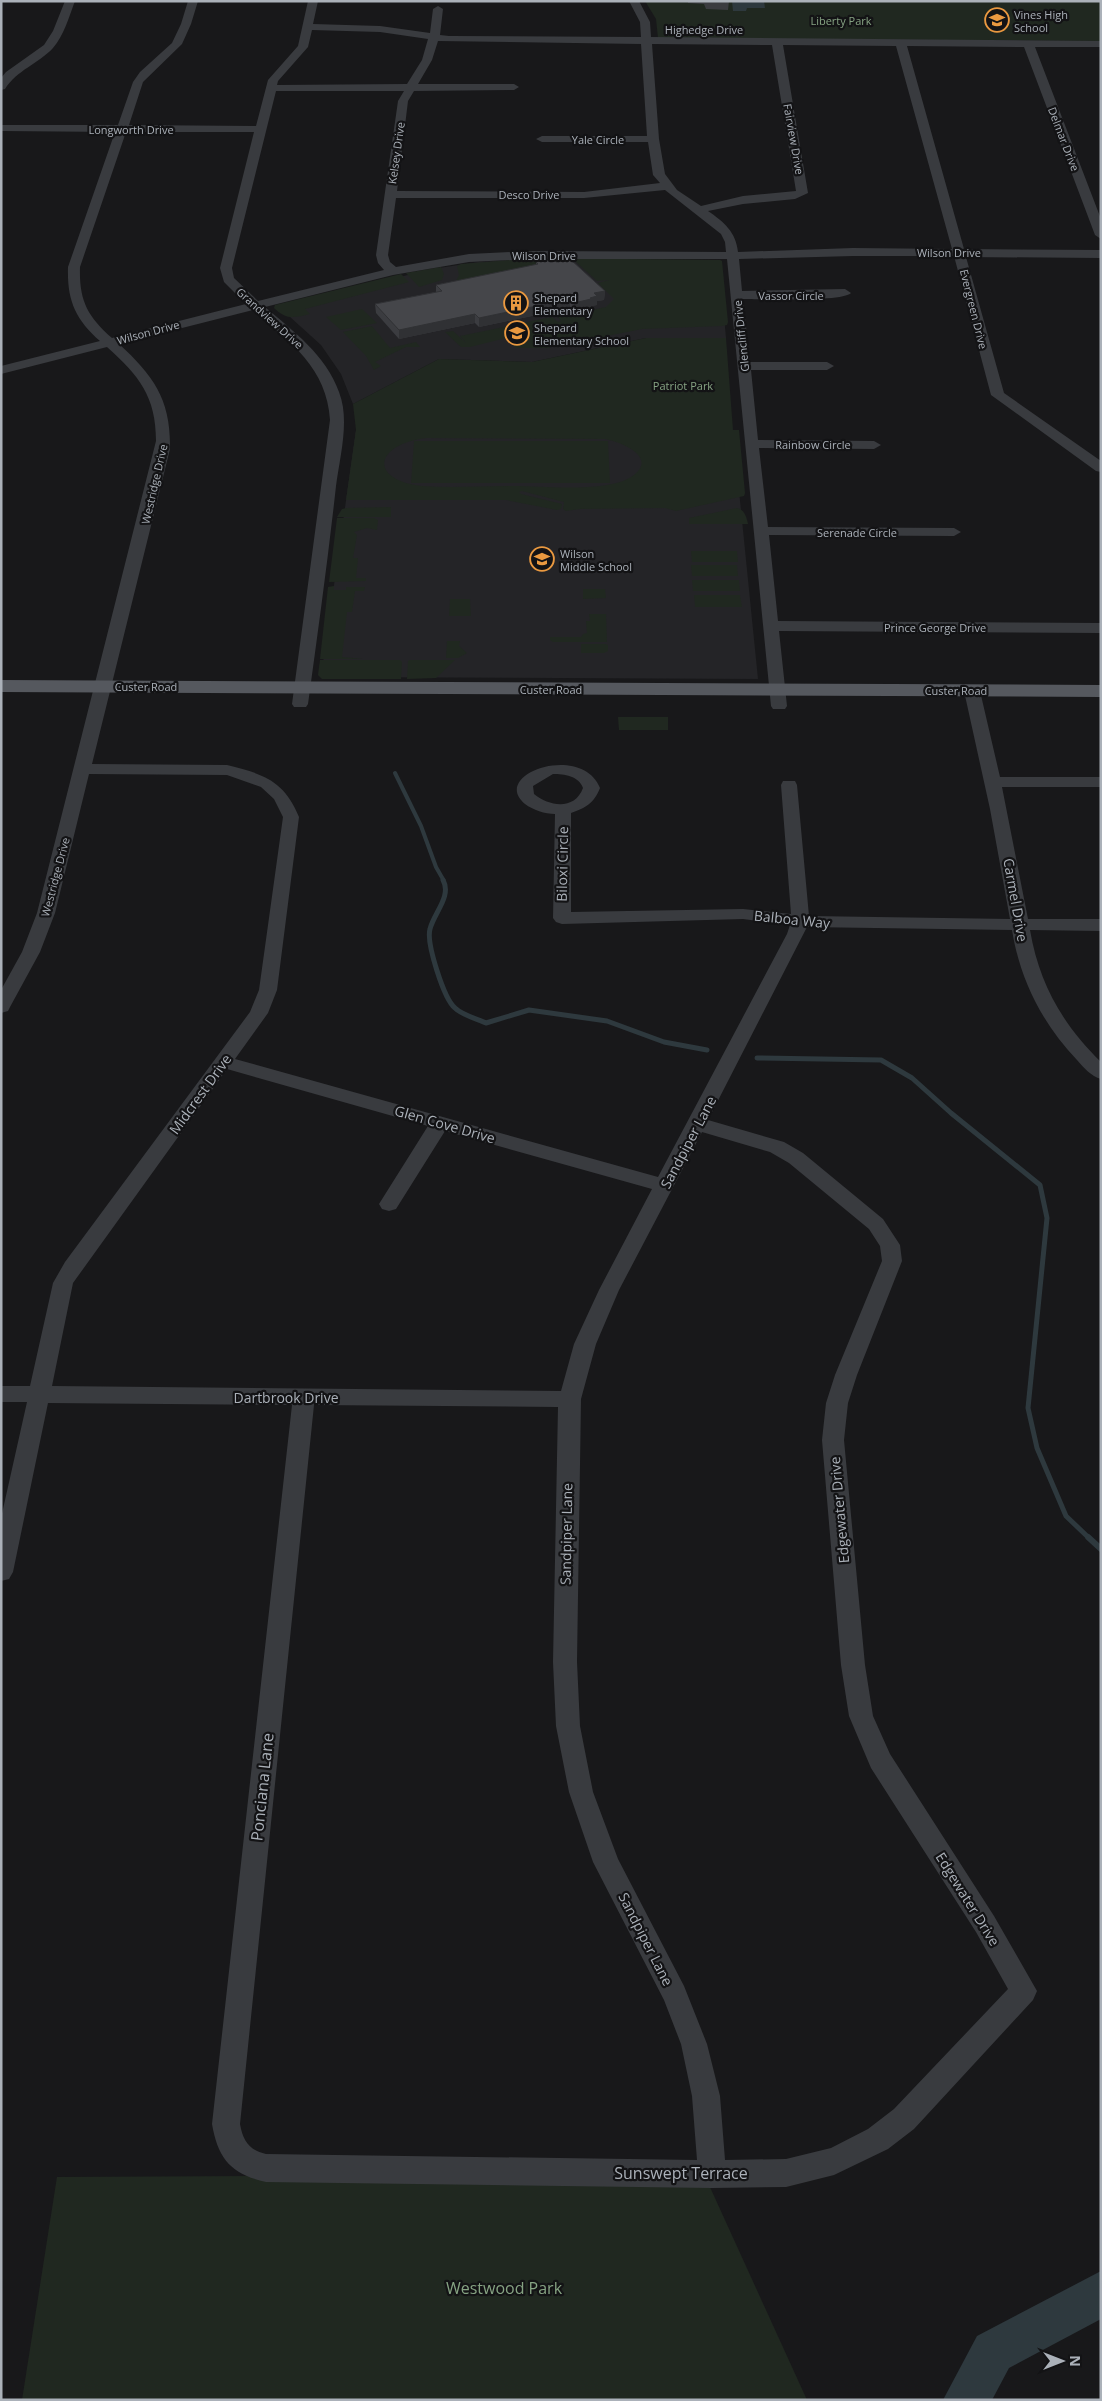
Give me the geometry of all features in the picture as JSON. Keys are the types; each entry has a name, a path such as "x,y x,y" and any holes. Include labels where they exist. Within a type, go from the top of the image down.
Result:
{"main road":[{"name":"Custer Road","path":"1,686 102,694 974,699 1101,707"},
{"name":"Custer Road","path":"974,699 1101,691"},
{"name":"Custer Road","path":"1,703 102,694"}],"street":[{"path":"1,88 11,74 50,45 70,1"},
{"name":"Westridge Drive","path":"1,1007 31,952 46,913 164,449 162,419 151,388 142,375 90,325 80,310 75,297 72,277 140,77 179,42 184,34 193,1"},
{"name":"Grandview Drive","path":"301,696 328,495 336,404 332,390 319,367 303,346 254,305 228,279 226,268 262,129 270,88 277,74 294,58 302,47 313,1"},
{"path":"634,1 644,16 653,139 657,168 666,186"},
{"name":"Kelsey Drive","path":"393,271 384,263 382,255 403,101 426,62 433,38 436,35 438,9"},
{"name":"Highedge Drive","path":"308,27 380,29 433,38 1101,44"},
{"name":"Fairview Drive","path":"700,210 743,200 786,197 802,193 777,42"},
{"name":"Evergreen Drive","path":"901,43 998,395 1101,468"},
{"name":"Delmar Drive","path":"1028,44 1101,235"},
{"path":"270,88 514,87"},
{"name":"Longworth Drive","path":"1,128 262,129"},
{"name":"Yale Circle","path":"542,139 653,139"},
{"name":"Glencliff Drive","path":"666,186 700,210 726,232 731,242 778,698"},
{"name":"Desco Drive","path":"391,194 584,194 666,186"},
{"name":"Wilson Drive","path":"1,370 254,305 393,271 445,261 498,256 783,256 845,252 1101,254"},
{"name":"Vassor Circle","path":"736,295 824,295 845,293"},
{"path":"744,366 827,366"},
{"name":"Rainbow Circle","path":"752,444 874,444"},
{"name":"Serenade Circle","path":"761,531 954,532"},
{"name":"Prince George Drive","path":"770,626 1101,628"},
{"name":"Carmel Drive","path":"974,699 1022,925 1027,957 1036,987 1050,1014 1073,1045 1101,1073"},
{"name":"Midcrest Drive","path":"1,1572 63,1283 72,1267 259,1013 268,990 291,817 286,800 266,783 244,774 227,770 83,769"},
{"path":"992,782 1101,782"},
{"path":"788,785 800,921"},
{"name":"Biloxi Circle","path":"562,918 563,809"},
{"name":"Balboa Way","path":"562,918 743,914 823,923 1101,925"},
{"name":"Sandpiper Lane","path":"712,2174 706,2096 694,2044 675,1995 606,1862 581,1792 568,1726 564,1662 568,1422 570,1399 584,1344 609,1290 796,934 800,921"},
{"name":"Glen Cove Drive","path":"224,1062 665,1186"},
{"path":"389,1204 440,1123"},
{"name":"Edgewater Drive","path":"697,1124 777,1147 796,1158 876,1224 890,1245 892,1261 837,1403 833,1440 853,1665 860,1708 880,1760 985,1924 1015,1976"},
{"name":"Dartbrook Drive","path":"1,1394 570,1399"},
{"name":"Ponciana Lane","path":"253,2166 242,2160 232,2150 226,2124 304,1397"},
{"name":"Sunswept Terrace","path":"253,2166 266,2168 712,2174 786,2173 834,2161 878,2139 904,2119 1024,1991 1015,1976"}],"shaded area":[{"path":"732,1 764,1 765,8 747,8 746,11 733,11"},
{"name":"Shepard Elementary School","path":"521,260 719,261 726,338 646,338 532,362 439,359 353,404 341,374 321,345 279,307 432,269 479,262"},
{"name":"Wilson Middle School","path":"356,430 733,431 758,679 321,677"}],"green space":[{"name":"Liberty Park","path":"645,1 1101,1 1101,41 658,38 656,19"},
{"path":"533,258 538,264 456,281 459,275 457,266 461,264"},
{"path":"535,258 720,260 722,261 727,325 642,329 547,348 516,348 506,338 470,347 461,347 445,332 453,331 466,343 460,336 552,317 558,322 561,321 558,317 606,307 614,299 598,283 609,280 597,281 575,261 547,266"},
{"path":"441,267 444,274 442,280 419,287 406,273"},
{"path":"401,274 409,282 305,309 310,314 290,317 282,315 274,308 275,305"},
{"path":"362,309 377,323 341,330 326,317"},
{"path":"372,326 390,348 416,342 420,347 406,347 375,362 381,366 374,370 366,356 343,332"},
{"name":"Patriot Park","path":"646,338 726,338 733,430 739,430 744,496 676,511 665,508 580,509 566,511 563,509 564,502 522,491 519,492 521,494 562,504 561,509 557,510 506,500 346,500 356,430 353,404 439,359 532,362","holes":["427,438 605,439 628,447 640,457 642,463 639,470 631,477 606,485 574,488 513,486 433,487 403,482 391,476 385,469 385,461 389,453 398,446 410,441"]},
{"path":"414,441 608,441 610,483 411,483"},
{"path":"391,507 391,517 337,517 342,509 347,508"},
{"path":"737,508 744,513 748,524 689,524 689,518"},
{"path":"337,518 374,518 378,520 377,530 367,528 354,532 357,535 353,558 358,558 356,578 366,578 366,581 329,582"},
{"path":"691,551 737,551 738,562 692,562"},
{"path":"691,565 737,565 738,576 692,576"},
{"path":"692,580 739,580 740,591 693,591"},
{"path":"334,586 334,590 346,590 346,587 365,587 364,591 355,591 352,612 347,612 342,657 363,659 320,659 328,587"},
{"path":"583,589 605,589 606,598 583,599"},
{"path":"694,595 740,595 742,607 695,607"},
{"path":"450,599 470,599 471,616 449,616"},
{"path":"589,614 606,614 607,642 553,642 550,640 550,637 581,637 587,633 586,621 590,621"},
{"path":"447,641 460,641 459,646 467,653 458,658 446,658"},
{"path":"581,644 605,644 608,645 608,651 604,653 581,653"},
{"path":"320,660 400,660 402,662 401,679 322,679 318,675"},
{"path":"455,660 436,678 407,679 408,661"},
{"path":"618,717 668,717 668,730 619,730"},
{"name":"Westwood Park","path":"704,2174 807,2400 22,2400 57,2177"}],"building":[{"name":"Shepard Elementary","path":"553,259 556,262 570,259 605,291 594,293 597,296 591,299 574,303 570,299 479,318 475,314 399,330 375,304 442,291 436,285 538,264 536,262"}],"waterway":[{"path":"395,773 421,826 436,867 444,881"},
{"path":"443,880 445,886 444,898 432,923 429,936 433,958 441,983 451,1003 458,1010 486,1023 529,1010 607,1021 664,1042 707,1050"},
{"path":"757,1058 881,1060 912,1078 951,1113 1040,1185 1047,1218 1028,1408 1037,1448 1066,1516 1089,1538"},
{"path":"1088,1537 1101,1549"},
{"path":"966,2400 993,2352 1101,2294"}],"place":[{"name":"Vines High School","path":"997,20"},
{"name":"Shepard Elementary","path":"516,303"},
{"name":"Shepard Elementary School","path":"517,333"},
{"name":"Wilson Middle School","path":"542,559"}]}
